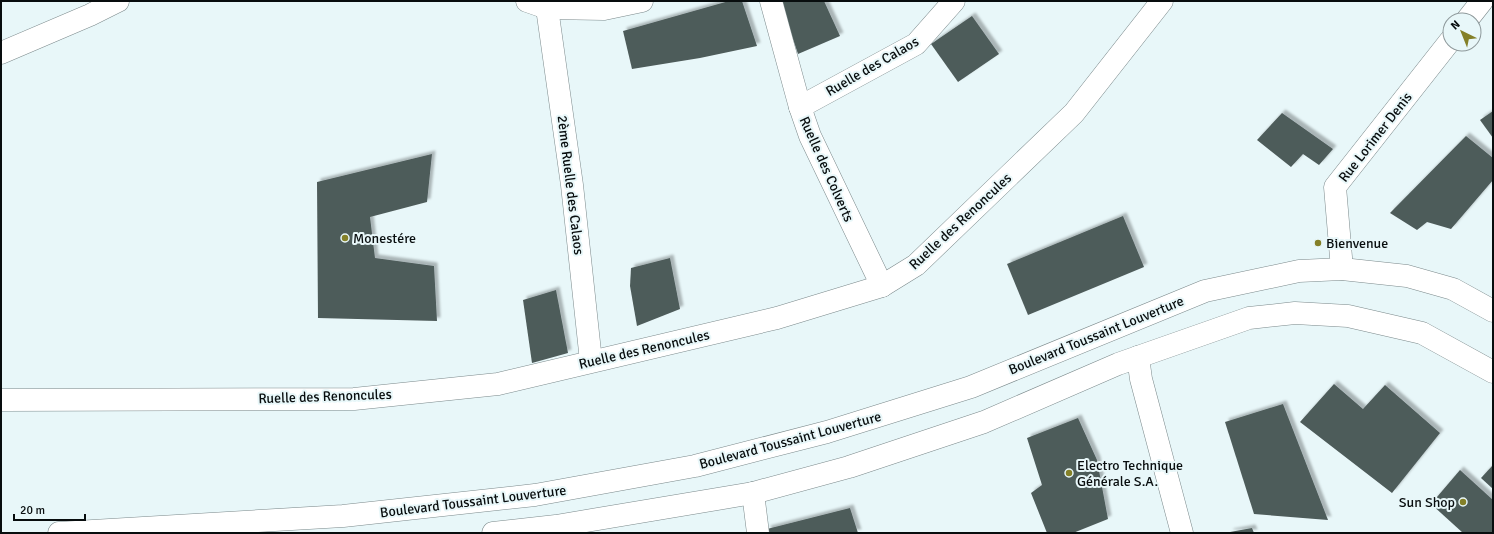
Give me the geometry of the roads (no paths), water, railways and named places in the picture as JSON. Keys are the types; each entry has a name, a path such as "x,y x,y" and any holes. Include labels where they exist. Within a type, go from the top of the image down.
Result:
{"street":[{"path":"1,53 118,1"},
{"path":"537,5 604,8 642,1"},
{"name":"Ruelle des Colverts","path":"771,1 800,107 810,136 882,286"},
{"name":"Ruelle des Calaos","path":"800,107 916,44 954,1"},
{"name":"Ruelle des Renoncules","path":"1,400 354,398 498,384 777,318 882,286 916,266 1074,113 1162,1"},
{"path":"1473,12 1482,1"},
{"name":"2ème Ruelle des Calaos","path":"537,5 572,185 591,361"},
{"name":"Rue Lorimer Denis","path":"1342,268 1335,187 1442,51"},
{"name":"Boulevard Toussaint Louverture","path":"59,533 374,513 535,495 695,466 826,432 970,387 1205,291 1299,271 1342,268 1407,276 1453,289 1493,311"},
{"path":"493,533 556,526 753,493 849,467 984,422 1138,357 1249,318 1295,313 1348,316 1422,333 1493,372"},
{"path":"1138,357 1142,379 1182,533"},
{"path":"753,493 758,533"}],"place":[{"name":"Monestére","path":"345,238"},
{"name":"Bienvenue","path":"1318,243"},
{"name":"Electro Technique Générale S.A.","path":"1069,473"},
{"name":"Sun Shop","path":"1463,502"}]}
